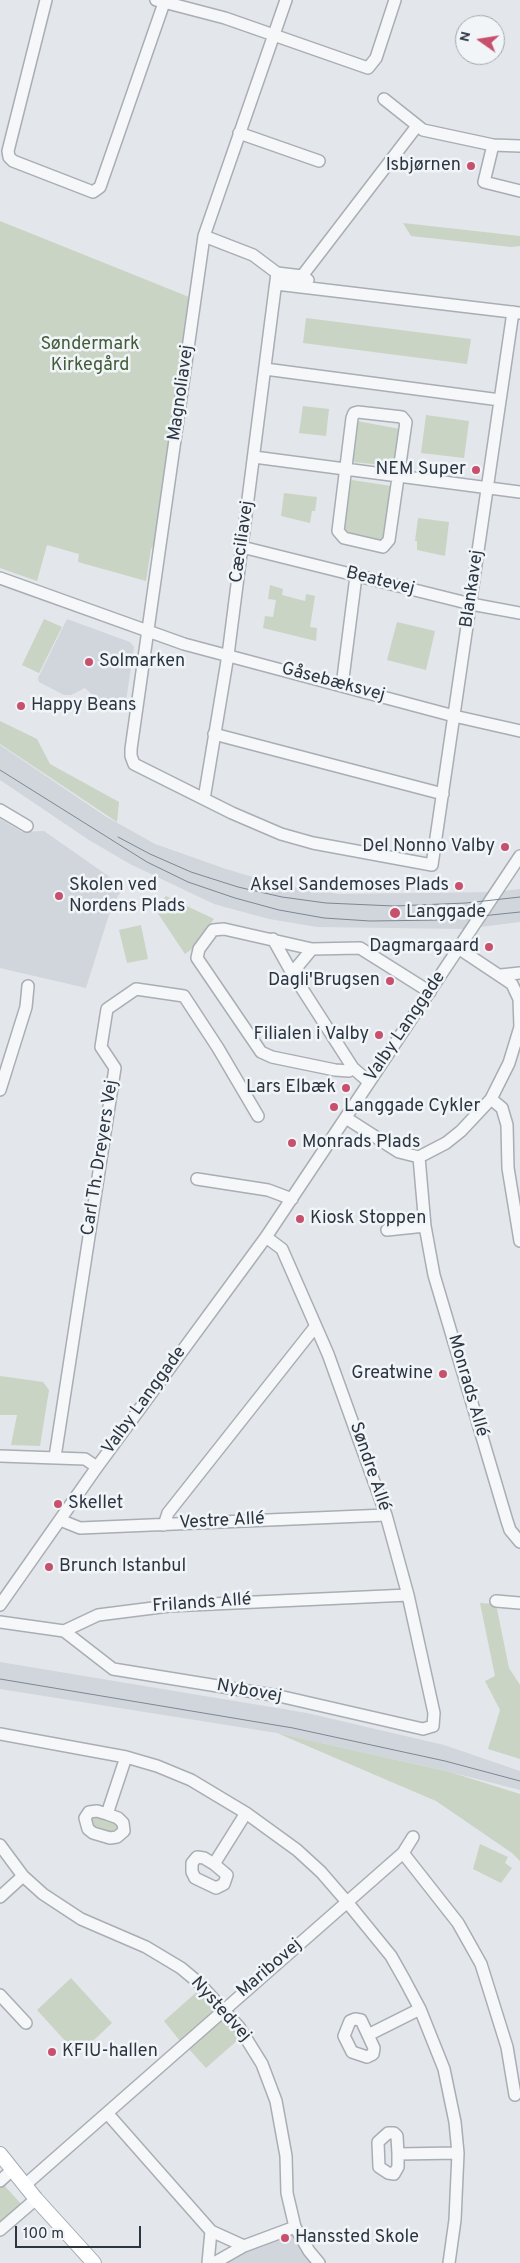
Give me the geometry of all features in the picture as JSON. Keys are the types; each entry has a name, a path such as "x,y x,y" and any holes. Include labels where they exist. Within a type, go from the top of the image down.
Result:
{"main road":[{"path":"0,2154 36,2199 94,2263"}],"street":[{"path":"46,0 8,151 9,157 13,161 86,190 97,190 100,187 162,1 225,18 368,68 376,58 395,0"},
{"name":"Magnoliavej","path":"286,0 204,236 131,756 134,764 240,817 281,834 432,866"},
{"path":"384,99 423,130 493,145 520,146"},
{"path":"301,281 417,126"},
{"path":"239,133 319,160"},
{"path":"493,145 484,182 520,190"},
{"path":"204,236 253,255 277,279 301,281 337,290 516,312"},
{"name":"Cæciliavej","path":"204,799 228,655 277,279"},
{"name":"Blankavej","path":"432,866 500,400 516,312"},
{"path":"265,369 500,400"},
{"path":"354,413 404,418 406,422 398,476 389,540 386,546 380,547 344,538 338,532 354,413"},
{"path":"254,457 520,492"},
{"name":"Beatevej","path":"242,547 471,604 520,612"},
{"path":"342,686 356,576"},
{"name":"Gåsebæksvej","path":"0,578 184,644 454,716 520,731"},
{"path":"214,734 443,794"},
{"path":"0,810 26,826"},
{"name":"Valby Langgade","path":"0,1605 97,1467 266,1237 520,856"},
{"path":"353,1068 349,1071 335,1070 272,1057 261,1052 197,958 199,948 213,930 224,929 312,949 360,948 430,992"},
{"path":"273,939 292,973 353,1068 369,1082"},
{"path":"346,1118 399,1152 420,1156 446,1143 461,1131 491,1099 509,1064 520,1027 518,999 512,984 458,948"},
{"path":"292,973 312,949"},
{"path":"501,975 520,973"},
{"path":"0,1090 26,1007 28,986"},
{"name":"Carl Th. Dreyers Vej","path":"55,1457 115,1068 101,1047 107,1009 136,989 184,996 253,1100 258,1116"},
{"path":"491,1099 502,1108 506,1125 508,1168 520,1241"},
{"name":"Monrads Allé","path":"420,1156 426,1226 434,1275 505,1515 510,1530 520,1542"},
{"path":"197,1179 268,1190 292,1199"},
{"path":"387,1230 426,1226"},
{"name":"Søndre Allé","path":"266,1237 282,1249 328,1354 386,1514 408,1595 434,1713"},
{"path":"164,1525 168,1514 316,1327"},
{"path":"0,1456 85,1459 97,1467"},
{"name":"Vestre Allé","path":"60,1520 80,1528 386,1514"},
{"name":"Frilands Allé","path":"64,1630 98,1615 149,1608 408,1595"},
{"path":"496,1601 520,1603"},
{"path":"0,1622 64,1630"},
{"name":"Nybovej","path":"64,1630 107,1666 119,1671 279,1696 424,1729 433,1726 434,1713"},
{"path":"0,1734 126,1757 157,1766 191,1780 246,1813 298,1850 348,1902 391,1956 420,2009 444,2069 455,2122 458,2153 455,2220 449,2263"},
{"path":"107,1814 126,1757"},
{"path":"214,1864 246,1813"},
{"name":"Maribovej","path":"25,2185 403,1854 413,1837"},
{"name":"Nystedvej","path":"0,1845 23,1876 60,1906 81,1919 125,1937 165,1957 199,1983 224,2009 250,2042 262,2064 276,2101 286,2156 287,2193 295,2227 309,2251 319,2263"},
{"path":"403,1854 458,1923 481,1964 507,2047 515,2095"},
{"path":"0,1897 23,1876"},
{"path":"0,1995 26,2023"},
{"path":"368,2035 420,2009"},
{"path":"107,2113 211,2231 244,2246"},
{"path":"398,2154 458,2153"},
{"path":"0,2181 12,2170"},
{"path":"0,2230 36,2199"},
{"path":"214,2263 244,2246 295,2227"},
{"path":"208,2263 211,2231"}],"shaded area":[{"name":"Solmarken","path":"67,619 130,642 134,647 126,701 97,699 85,688 71,695 64,695 39,682 38,678"},
{"path":"0,745 105,816 155,844 226,869 280,885 339,894 495,892 520,889 520,922 464,929 317,927 269,919 214,904 130,864 89,840 0,780"},
{"name":"Skolen ved Nordens Plads","path":"0,819 22,832 44,831 124,887 112,905 86,988 0,968"},
{"path":"0,1662 307,1713 444,1745 520,1771 520,1790 450,1772 277,1733 0,1689"},
{"name":"Hanssted Skole","path":"294,2229 317,2263 217,2263"}],"green space":[{"name":"Søndermark Kirkegård","path":"0,221 189,297 154,545 151,549 146,581 78,562 79,554 47,545 37,581 0,568"},
{"path":"403,223 520,236 520,246 511,247 411,236"},
{"path":"306,318 471,339 467,364 303,343"},
{"path":"303,406 329,409 326,436 299,433"},
{"path":"426,415 469,421 464,458 421,453"},
{"path":"357,421 400,429 394,466 352,462"},
{"path":"352,480 391,486 392,491 384,542 348,535 345,532 343,528 348,485"},
{"path":"284,493 317,497 315,511 312,511 310,523 281,516"},
{"path":"418,518 449,522 445,556 417,550 417,541 415,541"},
{"path":"270,585 283,589 282,595 305,601 306,594 315,596 310,627 317,628 316,641 263,628 265,616 273,617 276,600 268,599"},
{"path":"44,619 62,627 39,673 22,665"},
{"path":"397,622 435,631 426,670 387,660"},
{"path":"0,721 37,739 50,764 119,802 117,822 0,744"},
{"path":"166,896 214,919 192,949 185,954 155,909"},
{"path":"141,925 148,959 127,963 119,930"},
{"path":"0,1376 43,1382 49,1390 40,1446 11,1445 17,1415 0,1415"},
{"path":"480,1603 496,1604 509,1668 520,1685 520,1759 488,1749 500,1710 485,1681 495,1676"},
{"path":"277,1733 450,1772 520,1794 520,1861 512,1853 436,1801"},
{"path":"93,1816 115,1820 120,1827 113,1835 94,1830 91,1818"},
{"path":"480,1844 508,1857 505,1863 512,1868 501,1883 473,1869"},
{"path":"71,1978 112,2023 78,2055 37,2010"},
{"path":"199,1990 215,2009 180,2041 164,2021"},
{"path":"224,2018 240,2038 206,2068 188,2048"},
{"path":"3,2184 22,2205 0,2224 0,2187"}],"tram line":[{"path":"0,770 147,862 188,882 235,898 279,910 324,918 370,921 443,920 520,912"},
{"path":"118,837 191,872 238,887 282,897 326,903 394,906 466,903 520,897"},
{"path":"0,1679 293,1728 445,1761 520,1781"}],"place":[{"name":"Isbjørnen","path":"471,166"},
{"name":"NEM Super","path":"476,470"},
{"name":"Solmarken","path":"89,662"},
{"name":"Happy Beans","path":"21,706"},
{"name":"Del Nonno Valby","path":"505,847"},
{"name":"Aksel Sandemoses Plads","path":"459,886"},
{"name":"Skolen ved Nordens Plads","path":"59,896"},
{"name":"Langgade","path":"395,913"},
{"name":"Dagmargaard","path":"489,947"},
{"name":"Dagli'Brugsen","path":"390,981"},
{"name":"Filialen i Valby","path":"379,1035"},
{"name":"Lars Elbæk","path":"346,1088"},
{"name":"Langgade Cykler","path":"334,1107"},
{"name":"Monrads Plads","path":"292,1143"},
{"name":"Kiosk Stoppen","path":"300,1219"},
{"name":"Greatwine","path":"443,1374"},
{"name":"Skellet","path":"58,1504"},
{"name":"Brunch Istanbul","path":"49,1567"},
{"name":"KFIU-hallen","path":"52,2052"},
{"name":"Hanssted Skole","path":"285,2238"}]}
